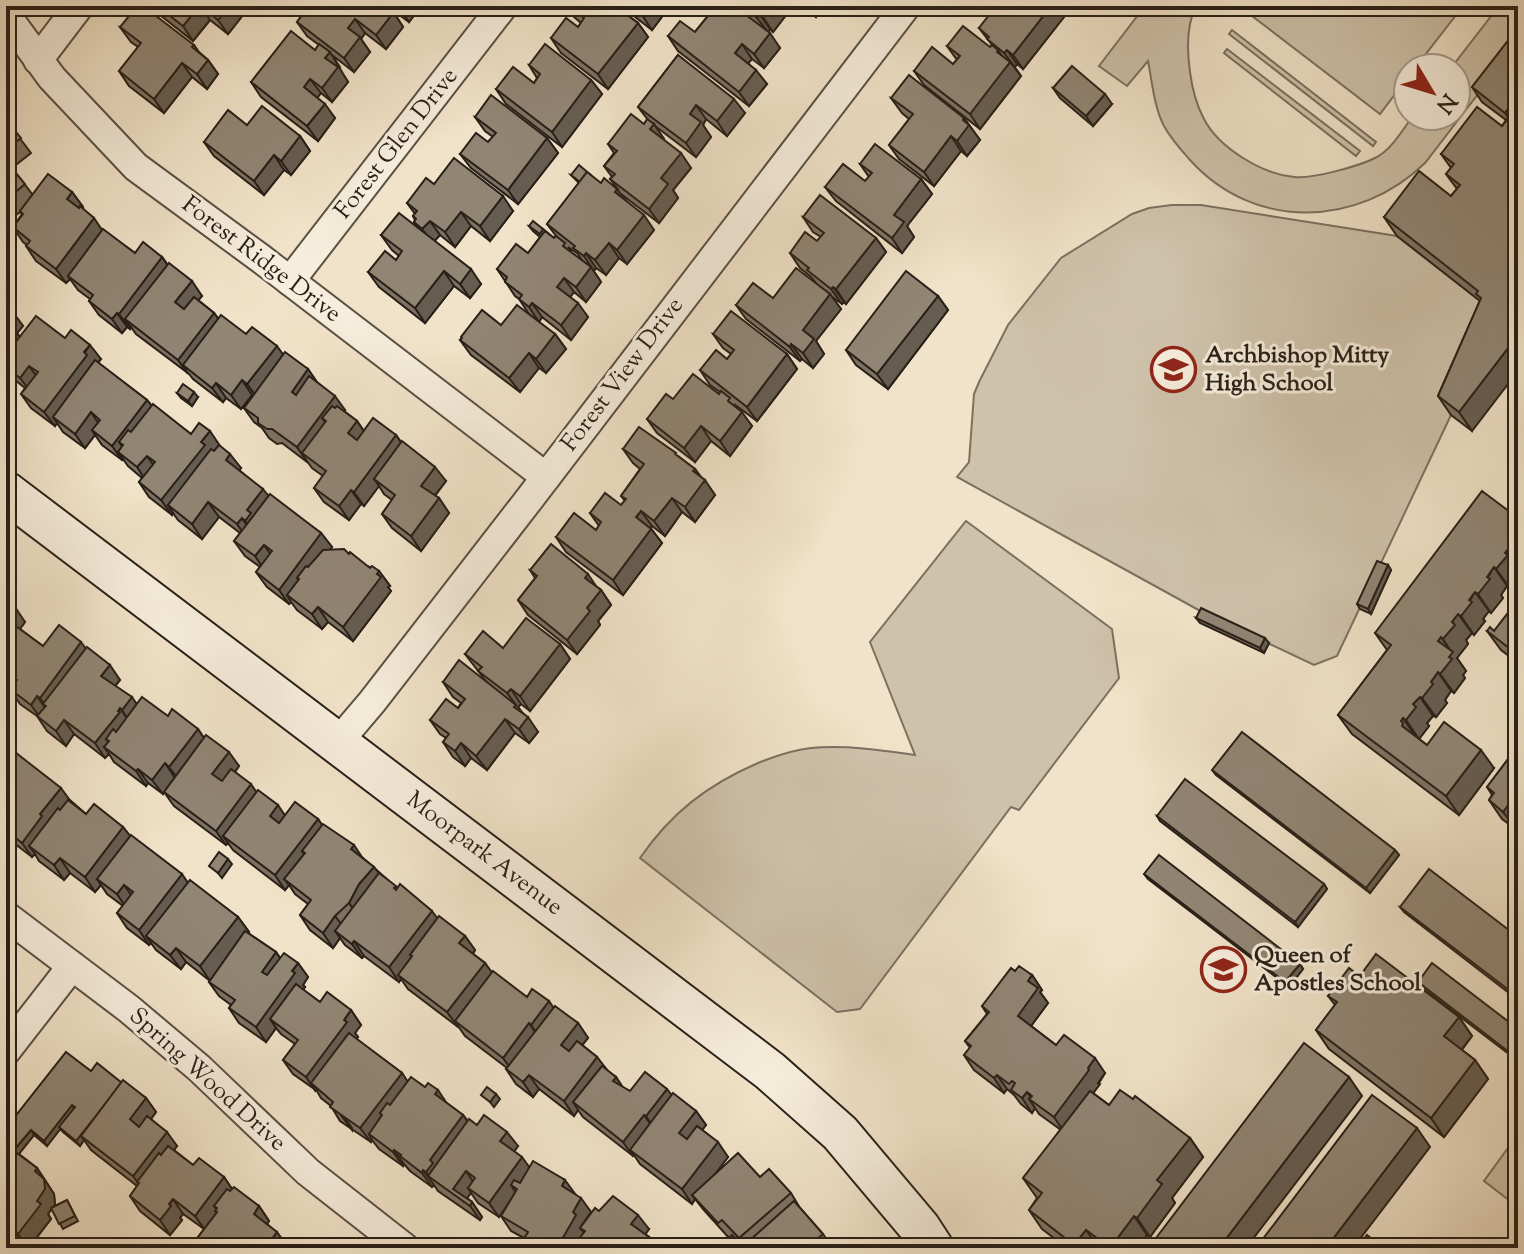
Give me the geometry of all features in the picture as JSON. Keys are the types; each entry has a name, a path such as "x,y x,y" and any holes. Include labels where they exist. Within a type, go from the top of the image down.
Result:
{"main road":[{"name":"Moorpark Avenue","path":"6,492 770,1071 840,1133 920,1228 933,1248"}],"street":[{"path":"38,60 79,6"},
{"name":"Forest Glen Drive","path":"290,281 503,6"},
{"name":"Forest View Drive","path":"338,742 546,477 906,6"},
{"name":"Forest Ridge Drive","path":"6,15 38,60 81,111 136,167 546,477"},
{"name":"Spring Wood Drive","path":"6,916 129,1009 199,1068 308,1172 405,1248"},
{"path":"6,1051 72,966"}],"shaded area":[{"path":"1145,6 1196,6 1189,30 1188,56 1199,108 1220,140 1255,165 1282,175 1313,176 1377,157 1401,132 1449,132 1425,163 1398,184 1369,200 1338,209 1306,212 1275,209 1244,200 1216,183 1190,160 1161,119 1148,61 1127,86 1099,66"},
{"path":"1239,6 1463,6 1427,52 1392,52 1392,98 1380,114"},
{"path":"1499,6 1518,6 1518,42 1472,102 1472,52 1463,52"},
{"path":"1232,30 1376,142 1373,146 1229,34"},
{"path":"1227,49 1360,151 1356,156 1224,53"},
{"path":"1172,205 1201,205 1397,236 1492,310 1494,317 1451,415 1337,656 1314,665 1204,613 957,477 969,462 974,394 1008,325 1061,258 1132,214"},
{"path":"966,521 1112,629 1119,678 1019,810 1011,807 860,1009 837,1012 640,858 664,827 706,791 771,758 797,750 824,747 863,748 915,755 870,642"},
{"path":"1518,1134 1518,1207 1484,1181"}],"building":[{"path":"137,6 143,6 194,45 192,47 208,60 197,74 182,63 154,99 119,71 141,43 120,27"},
{"path":"157,6 199,6 183,26"},
{"path":"201,6 229,6 218,20"},
{"path":"309,6 384,6 393,13 376,35 355,19 348,28 360,37 344,58 297,22"},
{"path":"568,6 615,6 638,23 598,74 551,38 566,18 578,27 584,18"},
{"path":"630,6 649,6 642,15"},
{"path":"716,6 734,6 770,33 754,54 742,44 735,53 756,70 739,92 668,36 680,21 695,32"},
{"path":"742,6 772,6 763,17 760,15 757,18"},
{"path":"996,6 1051,6 1013,55 1007,50 1004,53 979,28"},
{"path":"963,26 990,47 992,45 1010,62 970,114 914,71 932,47 953,64 960,56 947,46"},
{"path":"1518,28 1518,95 1505,113 1472,87"},
{"path":"291,31 315,50 319,44 330,52 325,58 338,67 322,88 310,79 304,87 325,104 307,126 251,82"},
{"path":"545,44 591,80 552,132 496,89 513,67 534,83 540,74 529,65"},
{"path":"678,55 734,99 717,121 696,105 690,114 701,122 686,143 638,107"},
{"path":"1072,66 1105,94 1086,116 1053,88"},
{"path":"909,75 969,125 957,141 951,136 924,172 889,145 913,114 891,98"},
{"path":"491,95 547,138 508,190 460,154 476,133 488,142 496,133 475,117"},
{"path":"1518,105 1518,335 1459,412 1438,396 1481,298 1476,294 1478,291 1384,217 1419,171 1451,196 1460,185 1446,174 1454,164 1441,154 1458,132 1472,132 1472,114 1477,107 1502,126"},
{"path":"262,106 300,136 281,161 274,155 254,181 204,142 228,110 247,125"},
{"path":"631,114 644,124 647,119 654,124 650,129 681,153 661,178 668,184 649,209 610,179 615,174 604,166 617,151 608,144"},
{"path":"6,120 21,138 6,150"},
{"path":"875,144 921,179 894,215 904,222 892,238 825,187 843,164 865,181 872,173 860,164"},
{"path":"454,158 503,196 480,226 461,212 445,232 430,221 422,229 414,222 416,219 413,216 417,211 407,203 426,178 434,184"},
{"path":"6,161 25,184 6,200"},
{"path":"579,165 592,176 587,172 580,182 571,175"},
{"path":"587,172 601,183 604,178 617,189 615,192 644,215 617,250 609,243 595,260 573,248 575,246 547,224"},
{"path":"48,174 72,192 67,199 94,218 56,269 26,246 30,241 13,227 23,214 20,211"},
{"path":"820,195 876,238 836,289 831,289 790,253 805,232 817,241 824,233 803,217"},
{"path":"399,213 471,269 460,284 444,271 415,308 368,272 385,251 396,260 402,251 381,235"},
{"path":"533,221 543,229 540,234 529,226"},
{"path":"103,229 135,253 143,242 162,257 112,319 89,301 93,295 68,276"},
{"path":"545,231 565,243 563,246 591,267 576,287 564,278 557,287 578,303 561,325 532,303 529,307 519,299 522,295 505,282 507,277 497,269 516,244 528,253"},
{"path":"169,263 192,281 175,302 184,309 194,297 214,313 178,360 125,319"},
{"path":"796,268 830,294 803,330 814,339 803,353 791,344 790,347 736,305 753,283 773,298"},
{"path":"906,271 938,296 877,374 846,350"},
{"path":"517,305 555,334 536,359 529,353 509,378 460,340 482,310 501,325"},
{"path":"6,306 12,311 6,320"},
{"path":"731,311 787,354 747,407 700,370 716,350 727,359 734,350 713,334"},
{"path":"221,315 246,334 252,327 277,346 247,384 242,380 231,395 216,383 212,388 183,365"},
{"path":"36,316 65,338 71,330 90,345 84,352 87,355 44,412 21,394 38,372 29,366 20,378 6,367 6,350 11,348"},
{"path":"285,352 308,369 292,392 296,395 309,376 335,396 297,447 258,423 258,418 244,408"},
{"path":"95,360 147,400 112,446 92,430 100,420 91,412 75,434 53,417"},
{"path":"693,374 719,394 721,391 742,412 720,441 701,426 684,448 647,419 666,394 673,399"},
{"path":"183,384 194,392 188,401 177,393"},
{"path":"153,404 191,434 199,423 210,431 201,442 205,445 161,500 139,482 155,462 147,456 137,467 118,452 123,445 119,442"},
{"path":"332,406 337,406 357,421 348,433 357,440 373,418 396,435 354,492 351,490 339,506 314,488 326,471 302,453 326,421 322,418"},
{"path":"639,427 676,453 705,480 685,507 672,498 654,521 641,511 636,517 651,529 613,580 556,537 574,513 596,530 601,522 590,513 605,493 621,505 626,499 621,496 644,464 623,449"},
{"path":"402,441 435,467 421,486 439,498 411,536 382,514 395,495 374,479"},
{"path":"219,445 230,454 226,460 263,489 247,510 251,513 245,521 242,518 237,524 208,502 192,524 168,505 211,449 214,451"},
{"path":"1482,491 1518,518 1518,541 1514,546 1512,544 1505,553 1508,555 1496,569 1494,567 1487,577 1490,579 1478,594 1475,592 1469,600 1472,602 1461,616 1458,614 1452,622 1455,625 1438,641 1453,652 1449,657 1452,659 1440,674 1438,672 1422,698 1413,704 1416,707 1406,720 1403,718 1401,721 1402,726 1427,745 1444,722 1481,750 1446,796 1338,715 1391,645 1375,633"},
{"path":"270,494 321,533 279,590 256,572 272,551 264,545 255,556 234,541"},
{"path":"551,544 588,574 585,578 601,590 587,608 590,611 567,640 518,600 537,576 530,570"},
{"path":"344,549 379,571 377,574 381,577 343,627 318,607 312,614 287,595 306,566 323,550"},
{"path":"1377,561 1388,565 1368,609 1357,604"},
{"path":"6,600 15,607 6,619"},
{"path":"1518,600 1518,655 1487,631 1490,627 1494,631"},
{"path":"1201,608 1265,638 1260,648 1196,618"},
{"path":"526,618 560,644 520,696 511,689 507,693 478,671 482,667 465,654 483,631 503,648"},
{"path":"13,624 43,646 59,625 81,642 40,698 37,696 31,705 10,689 17,680 6,672 6,633"},
{"path":"87,647 110,665 101,676 132,697 122,710 120,708 95,743 64,720 56,731 37,716"},
{"path":"459,660 528,717 519,729 505,719 476,756 461,743 455,751 443,742 449,734 430,720 446,699 458,708 465,699 443,682"},
{"path":"142,697 168,716 172,709 198,729 169,767 165,763 152,780 104,747 113,729 116,732"},
{"path":"1242,732 1395,850 1366,888 1212,770"},
{"path":"206,735 229,752 212,774 222,781 231,769 251,784 216,831 164,792"},
{"path":"1518,746 1518,811 1509,804 1503,812 1489,800 1494,793 1487,787"},
{"path":"11,749 61,788 22,843 6,830 6,817 14,806 6,800 6,755"},
{"path":"1185,779 1324,884 1295,922 1157,816"},
{"path":"258,790 278,805 270,816 279,823 295,802 318,819 275,875 223,836"},
{"path":"68,800 86,814 94,804 123,827 85,877 60,858 54,865 29,846 58,808 60,810"},
{"path":"323,824 354,845 351,849 374,867 323,933 300,915 311,900 284,879"},
{"path":"131,835 182,874 139,930 117,913 133,892 124,885 117,894 97,879"},
{"path":"219,852 228,859 218,873 209,866"},
{"path":"1159,855 1300,964 1285,982 1144,874"},
{"path":"1429,869 1518,937 1518,997 1400,907"},
{"path":"379,873 396,886 396,890 400,884 432,911 389,967 335,931"},
{"path":"190,880 238,917 200,966 176,948 170,955 146,936"},
{"path":"439,916 465,936 459,943 485,963 447,1012 398,975"},
{"path":"245,931 276,952 262,972 267,975 284,953 298,963 292,971 295,973 256,1027 229,1008 235,1000 209,982"},
{"path":"1376,954 1459,1017 1444,1036 1475,1060 1431,1118 1316,1030 1337,1002 1328,996 1349,968 1358,975 1362,973"},
{"path":"1432,963 1518,1029 1518,1059 1418,982"},
{"path":"1019,966 1032,975 1028,981 1038,988 1018,1016 1056,1045 1064,1035 1095,1058 1054,1117 1029,1099 1032,1096 1027,1092 1022,1098 1011,1090 1015,1083 1012,1081 1009,1084 997,1075 994,1078 964,1055 971,1046 965,1041 989,1012 982,1006 1011,968 1015,971"},
{"path":"493,971 527,997 532,989 549,1001 503,1058 455,1021"},
{"path":"296,984 320,1002 327,992 351,1010 344,1020 347,1022 306,1077 283,1060 298,1040 270,1019"},
{"path":"555,1006 578,1023 561,1045 569,1051 577,1041 597,1057 564,1101 529,1075 523,1082 506,1069"},
{"path":"349,1033 402,1073 360,1128 330,1107 333,1102 311,1083"},
{"path":"1304,1043 1349,1077 1219,1248 1150,1246"},
{"path":"66,1052 91,1071 97,1063 122,1083 76,1141 59,1127 75,1107 72,1105 44,1141 31,1130 14,1150 6,1144 6,1132"},
{"path":"602,1066 616,1077 613,1081 630,1091 645,1072 667,1089 623,1142 573,1102"},
{"path":"411,1077 425,1087 428,1083 438,1090 435,1094 463,1115 430,1160 433,1163 422,1173 369,1134 387,1103 390,1105"},
{"path":"123,1080 146,1098 130,1119 139,1127 147,1116 167,1132 133,1176 81,1136"},
{"path":"487,1087 496,1094 490,1102 481,1095"},
{"path":"1120,1090 1133,1099 1135,1096 1190,1138 1157,1180 1162,1184 1110,1248 1086,1230 1074,1245 1029,1210 1042,1193 1023,1178 1090,1091 1109,1105"},
{"path":"673,1093 696,1111 679,1133 687,1139 697,1126 718,1142 682,1189 630,1150"},
{"path":"1372,1095 1417,1128 1326,1248 1256,1248"},
{"path":"484,1115 507,1132 500,1141 522,1157 489,1203 468,1188 475,1178 466,1171 453,1189 472,1202 470,1206 428,1176 469,1119 477,1125"},
{"path":"6,1145 37,1168 35,1171 44,1179 45,1189 37,1201 41,1204 18,1234 15,1231 10,1238 6,1235"},
{"path":"168,1146 193,1165 199,1158 224,1177 195,1216 173,1199 160,1220 130,1196 159,1153 161,1155"},
{"path":"738,1153 760,1177 769,1169 791,1193 739,1238 722,1220 718,1223 692,1195"},
{"path":"533,1161 565,1180 562,1186 581,1198 573,1212 576,1215 557,1248 537,1248 523,1240 528,1232 501,1216 517,1189 511,1185 514,1180 520,1183"},
{"path":"234,1187 259,1206 254,1214 277,1232 265,1248 196,1248 192,1245 217,1212 214,1206 227,1189 230,1191"},
{"path":"613,1196 638,1215 631,1224 656,1242 652,1248 572,1248 585,1231 580,1228 595,1208 599,1211"},
{"path":"67,1200 75,1216 59,1224 51,1208"},
{"path":"794,1201 823,1234 817,1239 825,1248 741,1248"},
{"path":"1367,1235 1384,1248 1357,1248"}],"place":[{"name":"Archbishop Mitty High School","path":"1174,370"},
{"name":"Queen of Apostles School","path":"1223,970"}]}
